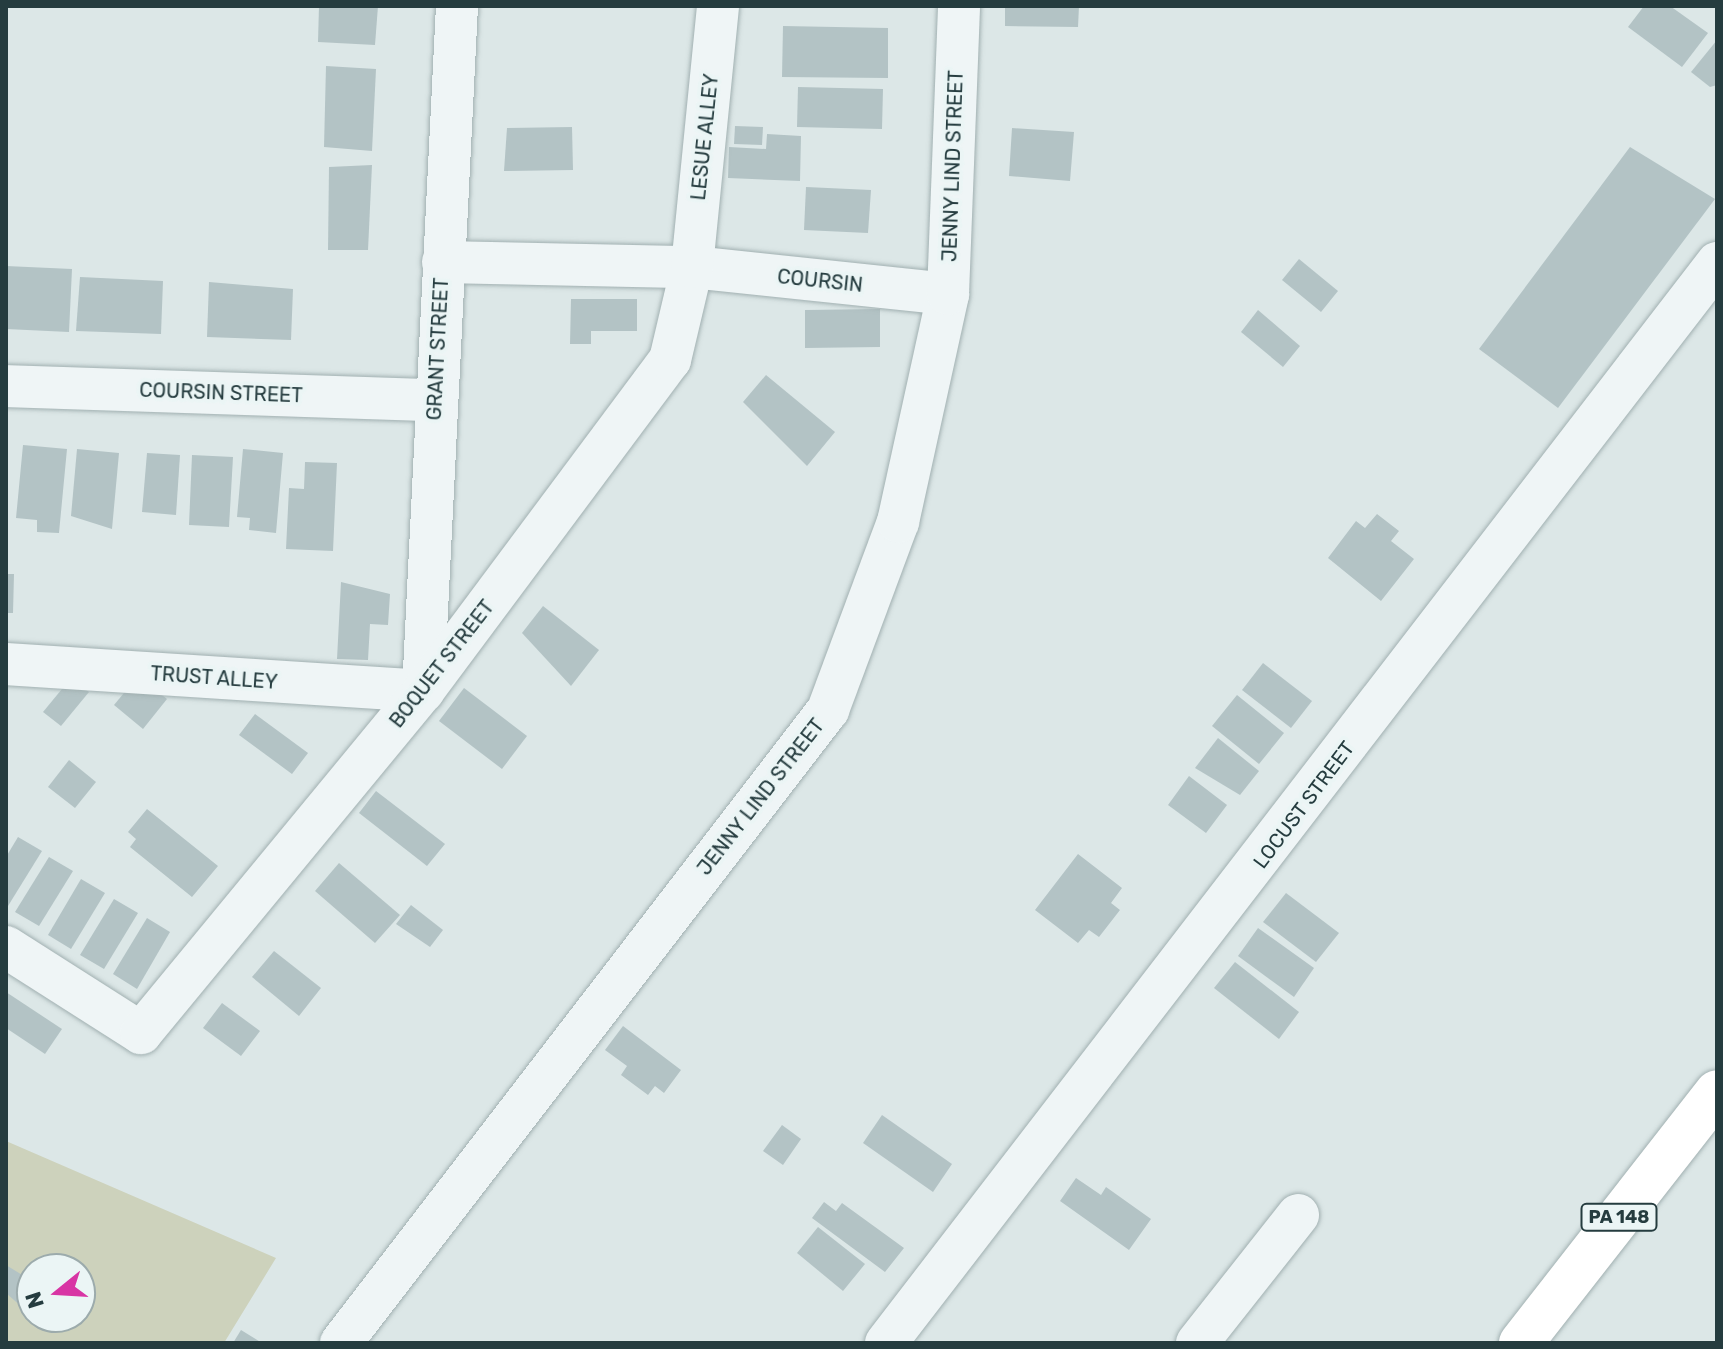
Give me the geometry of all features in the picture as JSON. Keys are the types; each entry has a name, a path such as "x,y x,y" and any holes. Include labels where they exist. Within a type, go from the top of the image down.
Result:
{"main road":[{"name":"PA 148","path":"1521,1343 1717,1092"}],"street":[{"name":"GRANT STREET","path":"423,691 435,400 457,6"},
{"name":"LESUE ALLEY","path":"692,267 718,6"},
{"name":"JENNY LIND STREET","path":"341,1343 828,710 898,522 948,294 959,6"},
{"path":"443,262 692,267"},
{"name":"LOCUST STREET","path":"886,1343 1717,263"},
{"name":"COURSIN","path":"692,267 948,294"},
{"name":"BOQUET STREET","path":"6,947 141,1033 423,691 670,360 692,267"},
{"name":"COURSIN STREET","path":"6,386 435,400"},
{"name":"TRUST ALLEY","path":"6,664 423,691"},
{"path":"1197,1343 1298,1215"}],"green space":[{"path":"6,1141 276,1258 224,1343 6,1343"}],"building":[{"path":"319,6 378,6 375,45 318,42"},
{"path":"1005,6 1079,6 1078,27 1005,26"},
{"path":"1644,6 1670,6 1708,33 1682,67 1628,27"},
{"path":"783,26 888,28 888,78 782,77"},
{"path":"1717,40 1717,85 1710,87 1691,72"},
{"path":"326,66 376,69 372,151 324,147"},
{"path":"798,87 883,89 882,129 797,127"},
{"path":"735,126 763,127 762,145 734,144"},
{"path":"572,127 573,170 504,171 507,128"},
{"path":"1012,128 1074,132 1070,181 1009,176"},
{"path":"767,134 801,136 800,181 728,178 729,147 766,149"},
{"path":"1630,147 1715,199 1558,408 1479,349"},
{"path":"372,165 368,250 328,250 329,167"},
{"path":"806,187 871,190 868,233 804,230"},
{"path":"1299,259 1338,291 1321,312 1282,280"},
{"path":"6,266 72,269 69,332 6,329"},
{"path":"80,277 163,281 161,334 76,331"},
{"path":"209,282 293,289 291,340 207,337"},
{"path":"571,299 637,299 637,331 591,331 591,344 570,344"},
{"path":"880,309 880,347 805,348 805,310"},
{"path":"1258,310 1300,346 1283,367 1241,332"},
{"path":"766,375 835,432 807,466 743,402"},
{"path":"23,445 67,449 59,533 37,532 37,520 16,518"},
{"path":"77,449 119,453 112,529 71,516"},
{"path":"243,449 283,453 276,533 249,530 250,518 237,517"},
{"path":"147,453 180,455 176,515 142,512"},
{"path":"192,455 233,457 229,527 189,525"},
{"path":"305,462 337,463 333,551 286,549 289,488 304,489"},
{"path":"1377,514 1399,531 1391,541 1414,559 1381,601 1328,558 1356,521 1365,528"},
{"path":"6,574 14,574 13,613 6,613"},
{"path":"341,582 390,594 388,625 370,624 368,660 337,659"},
{"path":"543,606 599,650 571,686 522,633"},
{"path":"1263,663 1312,701 1291,728 1242,690"},
{"path":"138,676 167,699 143,729 114,705"},
{"path":"71,678 89,692 61,726 43,712"},
{"path":"464,688 527,736 502,769 439,721"},
{"path":"1237,695 1284,733 1259,764 1212,726"},
{"path":"255,714 308,753 292,774 239,735"},
{"path":"1218,738 1259,771 1240,795 1195,768"},
{"path":"69,760 96,782 75,808 48,787"},
{"path":"1189,776 1227,805 1206,833 1168,805"},
{"path":"376,791 445,844 427,866 359,813"},
{"path":"147,809 218,866 192,897 130,847 136,839 128,832"},
{"path":"18,837 42,851 8,906 6,857"},
{"path":"1078,854 1122,888 1111,903 1120,910 1099,937 1089,930 1078,943 1035,910"},
{"path":"49,857 73,871 39,926 15,912"},
{"path":"339,863 400,915 375,943 315,891"},
{"path":"81,879 105,893 71,949 48,935"},
{"path":"1286,893 1339,933 1316,962 1263,922"},
{"path":"114,899 138,913 104,969 80,955"},
{"path":"411,905 443,930 430,947 396,924"},
{"path":"147,918 170,932 137,989 113,974"},
{"path":"1258,928 1314,968 1294,997 1238,956"},
{"path":"274,951 321,988 299,1016 252,977"},
{"path":"1235,962 1299,1012 1279,1039 1214,988"},
{"path":"6,992 62,1029 45,1054 6,1028"},
{"path":"222,1003 260,1031 241,1056 203,1028"},
{"path":"623,1026 681,1070 664,1093 655,1086 648,1095 621,1075 627,1066 605,1050"},
{"path":"882,1115 952,1164 933,1192 863,1143"},
{"path":"782,1125 801,1139 783,1165 763,1151"},
{"path":"1076,1178 1101,1195 1106,1187 1151,1219 1129,1250 1060,1201"},
{"path":"824,1202 836,1211 842,1203 904,1248 885,1272 812,1218"},
{"path":"818,1227 865,1264 843,1291 797,1253"},
{"path":"6,1265 16,1271 16,1302 6,1293"},
{"path":"241,1330 262,1343 233,1343"}]}
